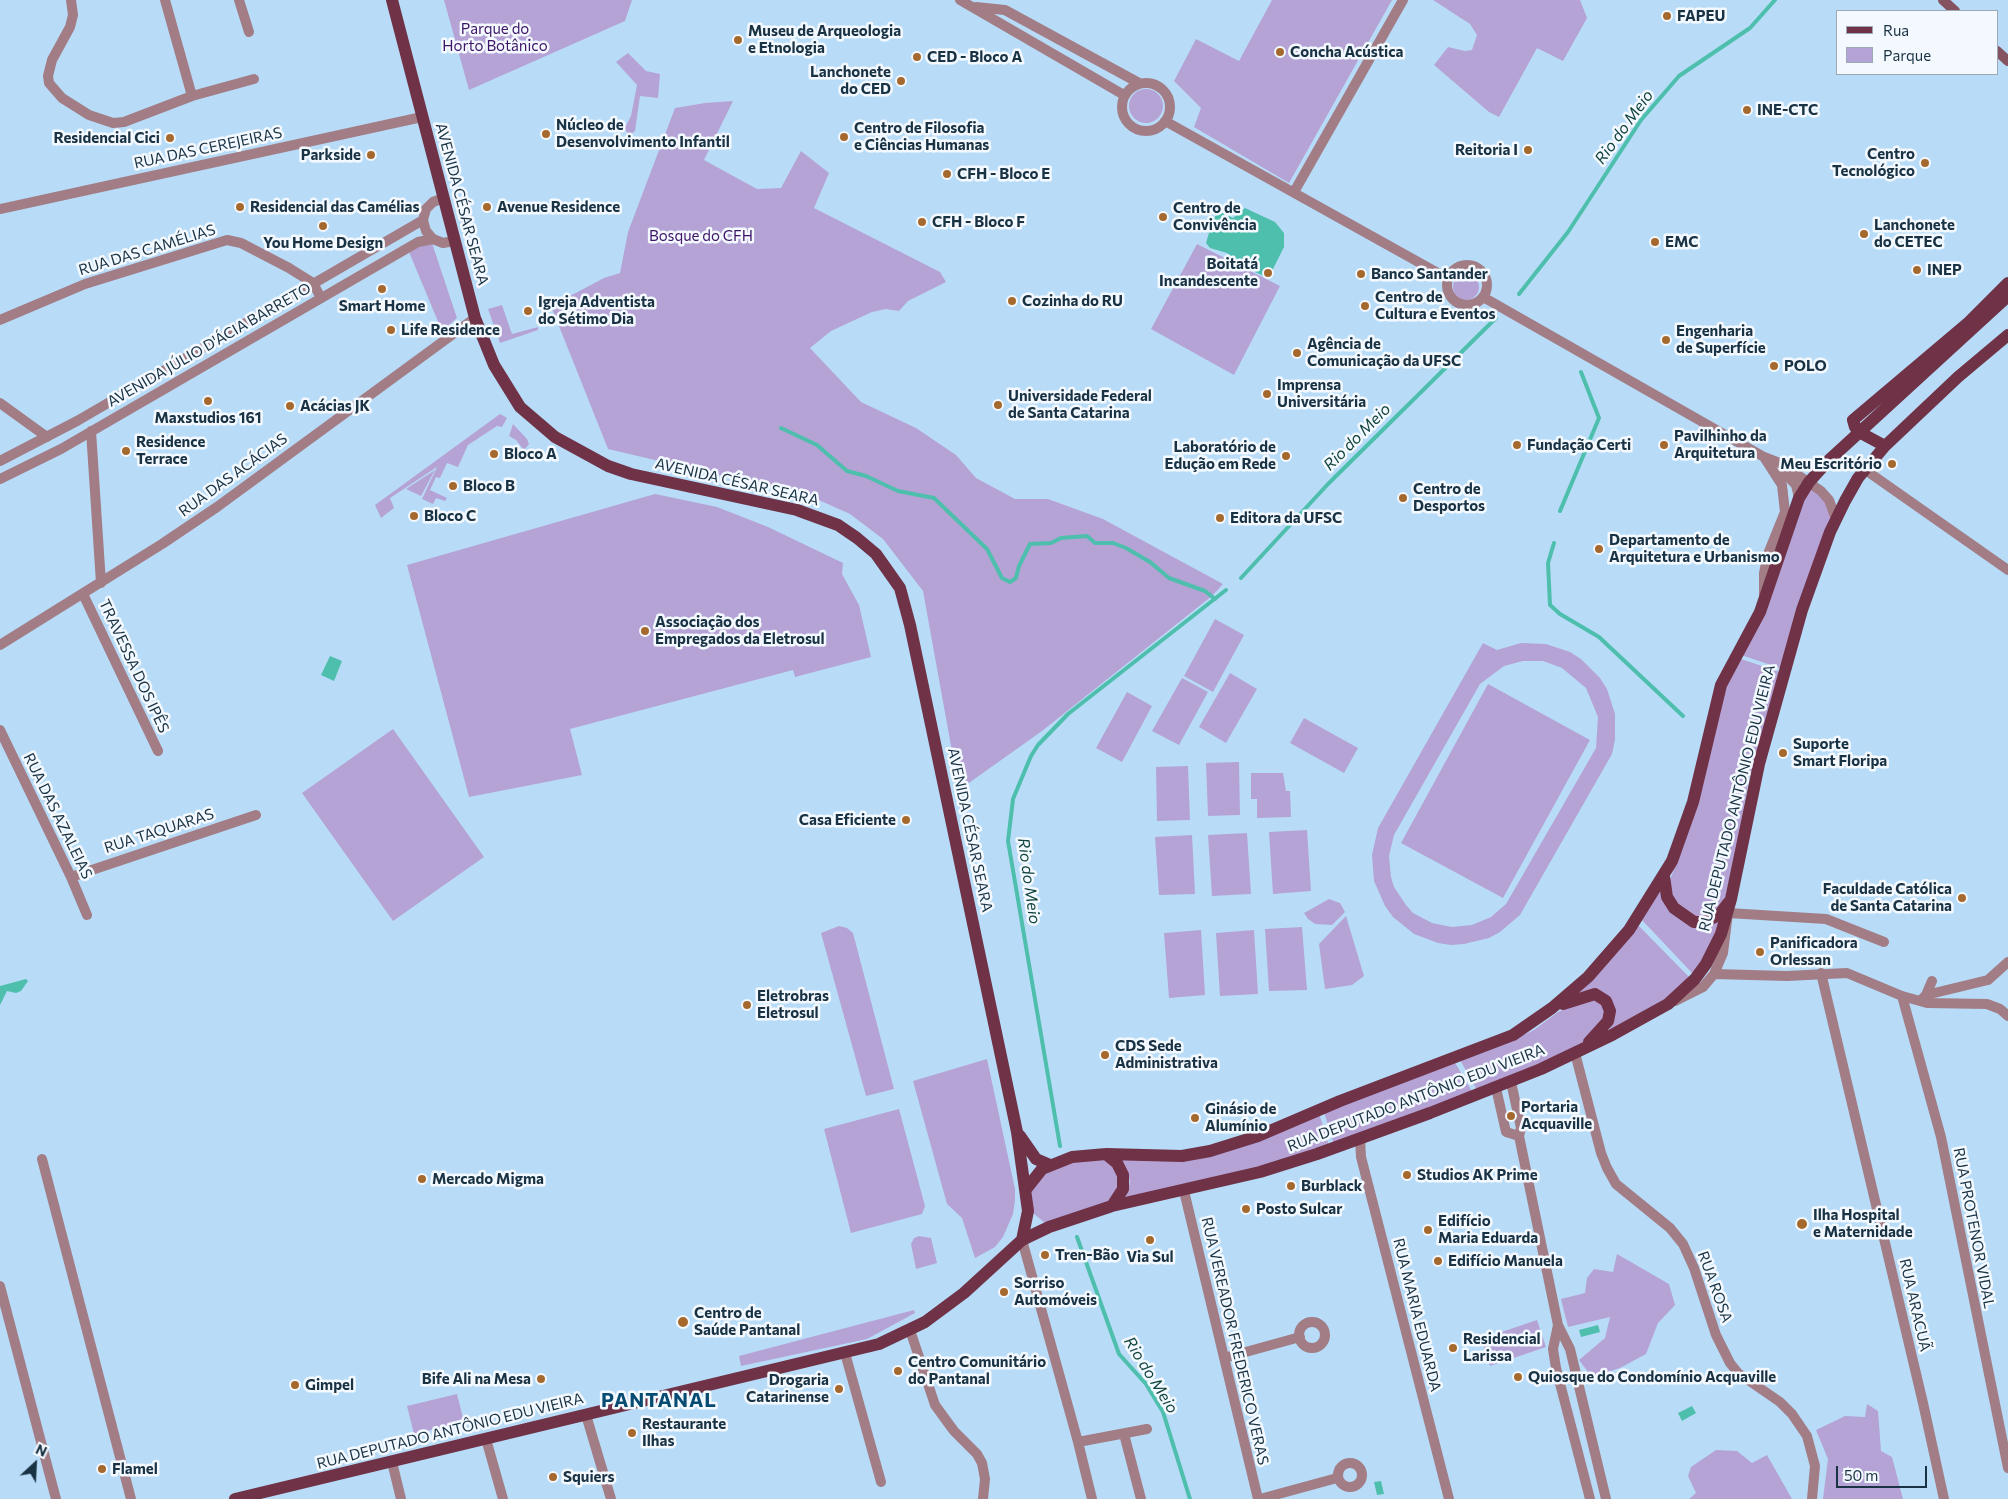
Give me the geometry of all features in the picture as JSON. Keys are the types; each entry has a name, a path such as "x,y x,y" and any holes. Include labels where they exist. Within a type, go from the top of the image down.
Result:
{"main road":[{"name":"AVENIDA CÉSAR SEARA","path":"392,0 475,318 494,365 520,407 536,423 572,448 608,466 632,474 798,510 819,517 857,538 876,554 890,571 900,588 910,625 1017,1132 1027,1188 1028,1211 1022,1240"},
{"path":"1944,0 1954,10"},
{"path":"1998,51 2008,61"},
{"path":"1885,446 1859,432 1853,420 1969,322 2008,283"},
{"path":"1027,1188 1035,1176 1050,1165 1072,1157 1106,1154 1182,1156 1242,1142 1340,1101 1500,1040 1527,1027 1588,976 1620,942 1664,876 1680,841 1690,811 1721,686 1754,625 1799,498 1809,482 1859,432 2008,296"},
{"name":"RUA DEPUTADO ANTÔNIO EDU VIEIRA","path":"1112,1206 1184,1191 1271,1169 1496,1088 1578,1051 1668,1004 1689,987 1706,964 1728,913 1764,746 1802,610 1836,519 1864,470 1885,446 1958,377 2008,335"},
{"path":"1664,876 1667,897 1674,908 1694,922 1705,922 1719,915 1731,899"},
{"path":"1552,1008 1585,995 1595,994 1606,1000 1610,1011 1608,1021 1578,1051"},
{"name":"AVENIDA CÉSAR SEARA","path":"1017,1132 1036,1158 1050,1165"},
{"path":"1028,1211 1040,1224 1049,1227 1112,1206 1123,1189 1123,1175 1117,1163 1106,1154"},
{"name":"RUA DEPUTADO ANTÔNIO EDU VIEIRA","path":"235,1499 879,1344 910,1330 949,1305 1022,1240 1049,1227"}],"street":[{"path":"71,0 73,16 70,27 48,69 49,83 62,98 89,115 114,123 124,122 192,96 254,79"},
{"path":"166,0 192,96"},
{"path":"239,0 249,32"},
{"path":"960,0 1124,95"},
{"path":"1294,192 1403,0"},
{"path":"971,6 1005,10 1139,84"},
{"path":"1151,83 1163,90 1170,105 1165,121 1154,130 1139,130 1132,127 1123,116 1121,109 1124,95 1130,88 1139,84 1151,83"},
{"name":"RUA DAS CEREJEIRAS","path":"0,209 422,117"},
{"path":"1165,121 1448,278"},
{"path":"443,198 429,206 423,220 426,231 433,239 443,243 454,241"},
{"name":"AVENIDA JÚLIO D'ÁCIA BARRETO","path":"0,461 47,436 423,220"},
{"name":"AVENIDA JÚLIO D'ÁCIA BARRETO","path":"0,478 61,449 418,242 433,239"},
{"name":"RUA DAS CAMÉLIAS","path":"0,320 85,284 227,240 241,243 289,268 313,283 321,298"},
{"path":"1473,266 1485,276 1486,291 1483,297 1472,305 1459,304 1449,296 1447,290 1448,278 1458,267 1473,266"},
{"path":"1483,297 1764,457 1785,473 1796,485 1799,498"},
{"name":"RUA DAS ACÁCIAS","path":"0,644 84,594 217,507 475,318"},
{"path":"0,403 47,436"},
{"path":"91,431 101,583"},
{"path":"1764,457 1782,464 1809,482 1829,500 1836,519"},
{"path":"1764,457 1782,485 1785,512 1768,554 1764,573 1764,598"},
{"path":"1864,470 2008,570"},
{"name":"TRAVESSA DOS IPÊS","path":"84,594 158,751"},
{"name":"RUA DAS AZALEIAS","path":"0,730 71,876 87,915"},
{"name":"RUA TAQUARAS","path":"71,876 256,815"},
{"path":"1668,1004 1703,987 1714,974 1723,953 1728,913 1826,919 1884,942"},
{"path":"1714,974 1787,976 1847,973 1902,996 1923,998 1988,980 2008,962"},
{"name":"RUA ARACUÃ","path":"1821,973 1923,1402 1944,1499"},
{"path":"1923,998 1932,981"},
{"name":"RUA PROTENOR VIDAL","path":"1902,996 1941,1137 2008,1468"},
{"path":"1923,998 1927,1003 1987,1004 2000,1009 2008,1016"},
{"name":"RUA ROSA","path":"1578,1051 1601,1153 1607,1168 1616,1184 1670,1228 1683,1244 1694,1268 1716,1335 1730,1363 1738,1373 1780,1402 1792,1414 1807,1436 1815,1466 1812,1499"},
{"path":"1511,1082 1521,1128 1519,1136 1558,1326 1570,1349 1606,1499"},
{"path":"1496,1088 1506,1132 1519,1136"},
{"name":"RUA MARIA EDUARDA","path":"1360,1138 1361,1157 1449,1499"},
{"path":"42,1159 131,1499"},
{"name":"RUA VEREADOR FREDERICO VERAS","path":"1184,1191 1259,1499"},
{"path":"1022,1240 1092,1499"},
{"path":"0,1286 56,1499"},
{"path":"1558,1326 1553,1349 1556,1368 1590,1499"},
{"path":"910,1330 935,1405 954,1431 977,1454 982,1463 985,1479 983,1499"},
{"path":"1224,1358 1300,1337"},
{"path":"845,1353 881,1482"},
{"path":"586,1415 611,1499"},
{"path":"1078,1442 1147,1429"},
{"path":"1124,1434 1141,1499"},
{"path":"486,1439 503,1499"},
{"path":"392,1462 401,1499"},
{"path":"1581,1466 1596,1462"},
{"path":"1259,1499 1337,1478"}],"green space":[{"name":"Parque do Horto Botânico","path":"444,0 632,0 625,21 469,90"},
{"path":"1272,0 1392,0 1289,183 1194,127 1201,108 1174,81 1196,39 1239,61"},
{"path":"1433,0 1580,0 1587,18 1563,61 1537,48 1499,117 1489,112 1434,65 1448,47 1465,51 1472,50 1477,35 1470,24"},
{"path":"628,53 646,71 660,74 658,98 640,96 635,131 630,135 624,129 631,116 637,85 616,62"},
{"path":"1146,89 1158,94 1163,106 1158,118 1146,123 1134,118 1129,106 1134,94"},
{"name":"Bosque do CFH","path":"733,101 704,160 757,189 781,188 801,151 829,173 814,208 940,272 946,282 908,301 899,311 886,309 872,312 831,331 810,348 861,402 916,428 956,455 976,478 1015,499 1048,499 1103,519 1223,584 1212,596 1042,731 959,790 923,591 883,539 850,514 812,497 608,449 551,306 604,278 620,273 628,232 675,108"},
{"path":"431,240 457,318 442,331 409,252"},
{"path":"1197,244 1280,286 1234,375 1151,329"},
{"path":"1466,274 1475,278 1479,287 1475,296 1466,300 1457,296 1453,287 1457,278"},
{"path":"502,305 512,334 538,327 538,330 500,343 488,309"},
{"path":"500,414 507,418 502,427 497,426 468,445 458,467 447,463 440,478 436,477 430,490 447,498 445,501 436,498 433,504 422,499 437,467 390,498 394,508 381,518 375,505"},
{"path":"513,424 527,439 529,444 524,450 516,440 509,436"},
{"path":"435,470 421,496 406,489"},
{"path":"1813,488 1828,504 1832,519 1783,669 1741,655 1797,506"},
{"name":"Associação dos Empregados da Eletrosul","path":"655,494 717,507 768,527 843,563 842,574 859,605 871,657 795,677 793,670 570,729 582,775 469,797 407,565"},
{"path":"1215,619 1244,635 1213,692 1184,676"},
{"path":"1483,643 1497,650 1521,643 1546,644 1570,652 1581,659 1600,678 1607,689 1615,714 1615,740 1612,754 1520,915 1500,932 1489,938 1451,945 1438,943 1414,934 1393,917 1385,906 1374,881 1372,855 1378,828","holes":["1523,661 1543,661 1562,668 1586,688 1598,717 1596,748 1506,904 1491,917 1472,925 1452,927 1432,923 1413,913 1394,887 1389,856 1394,835 1480,684 1504,666"]},
{"path":"1738,658 1783,673 1749,778 1727,899 1717,912 1704,919 1687,915 1671,894 1670,880 1696,809 1722,694"},
{"path":"1230,673 1257,689 1226,743 1199,727"},
{"path":"1182,678 1208,692 1179,745 1152,731"},
{"path":"1488,684 1590,740 1503,898 1401,843"},
{"path":"1127,692 1152,706 1122,762 1096,748"},
{"path":"1304,718 1358,748 1344,773 1290,743"},
{"path":"393,729 484,857 393,921 302,793"},
{"path":"1239,762 1240,815 1208,816 1206,763"},
{"path":"1188,766 1190,820 1157,821 1156,767"},
{"path":"1251,773 1283,773 1286,791 1290,791 1291,817 1257,818 1257,799 1251,799"},
{"path":"1307,830 1311,891 1273,894 1269,832"},
{"path":"1247,833 1251,894 1212,896 1208,835"},
{"path":"1192,835 1195,894 1159,895 1155,837"},
{"path":"1662,885 1683,921 1725,915 1694,975 1640,918"},
{"path":"1329,899 1340,903 1345,912 1332,925 1315,924 1308,919 1304,913"},
{"path":"1346,916 1364,976 1352,985 1325,989 1319,944"},
{"path":"1637,924 1691,979 1679,991 1608,1032 1613,1022 1614,1006 1575,995"},
{"path":"839,926 847,928 853,933 894,1089 866,1096 821,933"},
{"path":"1302,927 1307,990 1269,991 1265,929"},
{"path":"1201,930 1205,995 1169,998 1164,933"},
{"path":"1254,930 1258,994 1220,996 1216,933"},
{"path":"1592,998 1602,1002 1607,1010 1605,1019 1594,1033 1576,1048 1478,1092 1459,1058 1513,1040 1534,1030 1558,1012"},
{"path":"987,1059 1015,1189 1015,1200 1013,1214 1003,1237 995,1247 975,1258 962,1218 947,1204 913,1081"},
{"path":"1454,1061 1473,1093 1334,1145 1324,1112"},
{"path":"899,1109 925,1206 922,1214 851,1233 824,1129"},
{"path":"1319,1113 1329,1146 1289,1160 1121,1199 1128,1191 1130,1181 1126,1168 1116,1157 1177,1160"},
{"path":"1105,1157 1112,1161 1121,1181 1111,1203 1045,1223 1033,1213 1030,1207 1031,1184 1054,1166"},
{"path":"919,1236 931,1238 937,1263 916,1269 911,1244 914,1238"},
{"path":"1617,1254 1669,1284 1675,1305 1658,1323 1646,1354 1620,1368 1592,1377 1579,1360 1605,1338 1610,1317 1568,1327 1561,1299 1585,1293 1587,1278 1594,1269 1613,1272"},
{"path":"914,1310 915,1313 867,1339 741,1366 739,1356"},
{"path":"1537,1320 1546,1347 1490,1366 1481,1339"},
{"path":"457,1394 464,1422 414,1434 407,1406"},
{"path":"1867,1404 1878,1411 1881,1451 1892,1457 1903,1499 1823,1499 1828,1459 1816,1430 1845,1416 1865,1417"},
{"path":"1716,1450 1737,1451 1752,1463 1767,1455 1792,1499 1689,1499 1696,1493 1688,1476 1691,1467"}],"shaded area":[{"path":"1245,208 1275,222 1284,233 1284,247 1271,273 1264,276 1255,272 1250,265 1240,263 1227,253 1210,248 1206,243 1213,219 1218,213 1223,213 1233,218"},
{"path":"330,656 342,661 334,681 321,675"},
{"path":"26,979 28,981 21,991 16,993 7,991 0,1005 0,986"},
{"path":"1598,1325 1600,1332 1581,1337 1579,1330"},
{"path":"1692,1406 1696,1413 1682,1421 1678,1413"},
{"path":"1381,1481 1384,1494 1377,1495 1374,1482"}],"waterway":[{"name":"Rio do Meio","path":"1519,294 1568,232 1641,120 1679,76 1750,28 1775,0"},
{"name":"Rio do Meio","path":"1241,578 1328,484 1496,318"},
{"path":"1560,511 1599,418 1581,372"},
{"path":"781,428 817,445 847,471 866,476 898,491 934,498 987,549 1002,578 1010,582 1016,578 1019,566 1030,544 1051,543 1061,538 1087,536 1095,543 1113,543 1126,548 1150,562 1169,578 1205,591 1215,599"},
{"path":"1554,543 1548,563 1550,605 1560,614 1599,637 1683,716"},
{"name":"Rio do Meio","path":"1060,1146 1008,841 1013,799 1031,756 1038,745 1068,714 1226,590"},
{"name":"Rio do Meio","path":"1077,1237 1119,1354 1146,1384 1163,1412 1190,1499"}],"place":[{"name":"FAPEU","path":"1667,16"},
{"name":"Museu de Arqueologia e Etnologia","path":"738,40"},
{"name":"Concha Acústica","path":"1280,52"},
{"name":"CED - Bloco A","path":"917,57"},
{"name":"Lanchonete do CED","path":"901,81"},
{"name":"INE-CTC","path":"1747,110"},
{"name":"Núcleo de Desenvolvimento Infantil","path":"546,134"},
{"name":"Centro de Filosofia e Ciências Humanas","path":"844,137"},
{"name":"Residencial Cici","path":"170,138"},
{"name":"Reitoria I","path":"1528,150"},
{"name":"Parkside","path":"371,155"},
{"name":"Centro Tecnológico","path":"1925,163"},
{"name":"CFH - Bloco E","path":"947,174"},
{"name":"Residencial das Camélias","path":"240,207"},
{"name":"Avenue Residence","path":"487,207"},
{"name":"Centro de Convivência","path":"1163,217"},
{"name":"CFH - Bloco F","path":"922,222"},
{"name":"You Home Design","path":"323,226"},
{"name":"Lanchonete do CETEC","path":"1864,234"},
{"name":"EMC","path":"1655,242"},
{"name":"INEP","path":"1917,270"},
{"name":"Boitatá Incandescente","path":"1268,273"},
{"name":"Banco Santander","path":"1361,274"},
{"name":"Smart Home","path":"382,289"},
{"name":"Cozinha do RU","path":"1012,301"},
{"name":"Centro de Cultura e Eventos","path":"1365,306"},
{"name":"Igreja Adventista do Sétimo Dia","path":"528,311"},
{"name":"Life Residence","path":"391,330"},
{"name":"Engenharia de Superfície","path":"1666,340"},
{"name":"Agência de Comunicação da UFSC","path":"1297,353"},
{"name":"POLO","path":"1774,366"},
{"name":"Imprensa Universitária","path":"1267,394"},
{"name":"Maxstudios 161","path":"208,401"},
{"name":"Universidade Federal de Santa Catarina","path":"998,405"},
{"name":"Acácias JK","path":"290,406"},
{"name":"Fundação Certi","path":"1517,445"},
{"name":"Pavilhinho da Arquitetura","path":"1664,445"},
{"name":"Residence Terrace","path":"126,451"},
{"name":"Bloco A","path":"494,454"},
{"name":"Laboratório de Edução em Rede","path":"1286,456"},
{"name":"Meu Escritório","path":"1892,464"},
{"name":"Bloco B","path":"453,486"},
{"name":"Centro de Desportos","path":"1403,498"},
{"name":"Bloco C","path":"414,516"},
{"name":"Editora da UFSC","path":"1220,518"},
{"name":"Departamento de Arquitetura e Urbanismo","path":"1599,549"},
{"name":"Associação dos Empregados da Eletrosul","path":"645,631"},
{"name":"Suporte Smart Floripa","path":"1783,753"},
{"name":"Casa Eficiente","path":"906,820"},
{"name":"Faculdade Católica de Santa Catarina","path":"1962,898"},
{"name":"Panificadora Orlessan","path":"1760,952"},
{"name":"Eletrobras Eletrosul","path":"747,1005"},
{"name":"CDS Sede Administrativa","path":"1105,1055"},
{"name":"Portaria Acquaville","path":"1511,1116"},
{"name":"Ginásio de Alumínio","path":"1195,1118"},
{"name":"Studios AK Prime","path":"1407,1175"},
{"name":"Mercado Migma","path":"422,1179"},
{"name":"Burblack","path":"1291,1186"},
{"name":"Posto Sulcar","path":"1246,1209"},
{"name":"Ilha Hospital e Maternidade","path":"1802,1224"},
{"name":"Edifício Maria Eduarda","path":"1428,1230"},
{"name":"Via Sul","path":"1150,1240"},
{"name":"Tren-Bão","path":"1045,1255"},
{"name":"Edifício Manuela","path":"1438,1261"},
{"name":"Sorriso Automóveis","path":"1004,1292"},
{"name":"Centro de Saúde Pantanal","path":"683,1322"},
{"name":"Residencial Larissa","path":"1453,1348"},
{"name":"Centro Comunitário do Pantanal","path":"898,1371"},
{"name":"Quiosque do Condomínio Acquaville","path":"1518,1377"},
{"name":"Bife Ali na Mesa","path":"541,1379"},
{"name":"Gimpel","path":"295,1385"},
{"name":"Drogaria Catarinense","path":"839,1389"},
{"name":"Restaurante Ilhas","path":"632,1433"},
{"name":"Flamel","path":"102,1469"},
{"name":"Squiers","path":"553,1477"}],"district":[{"name":"PANTANAL","path":"659,1400"}]}
